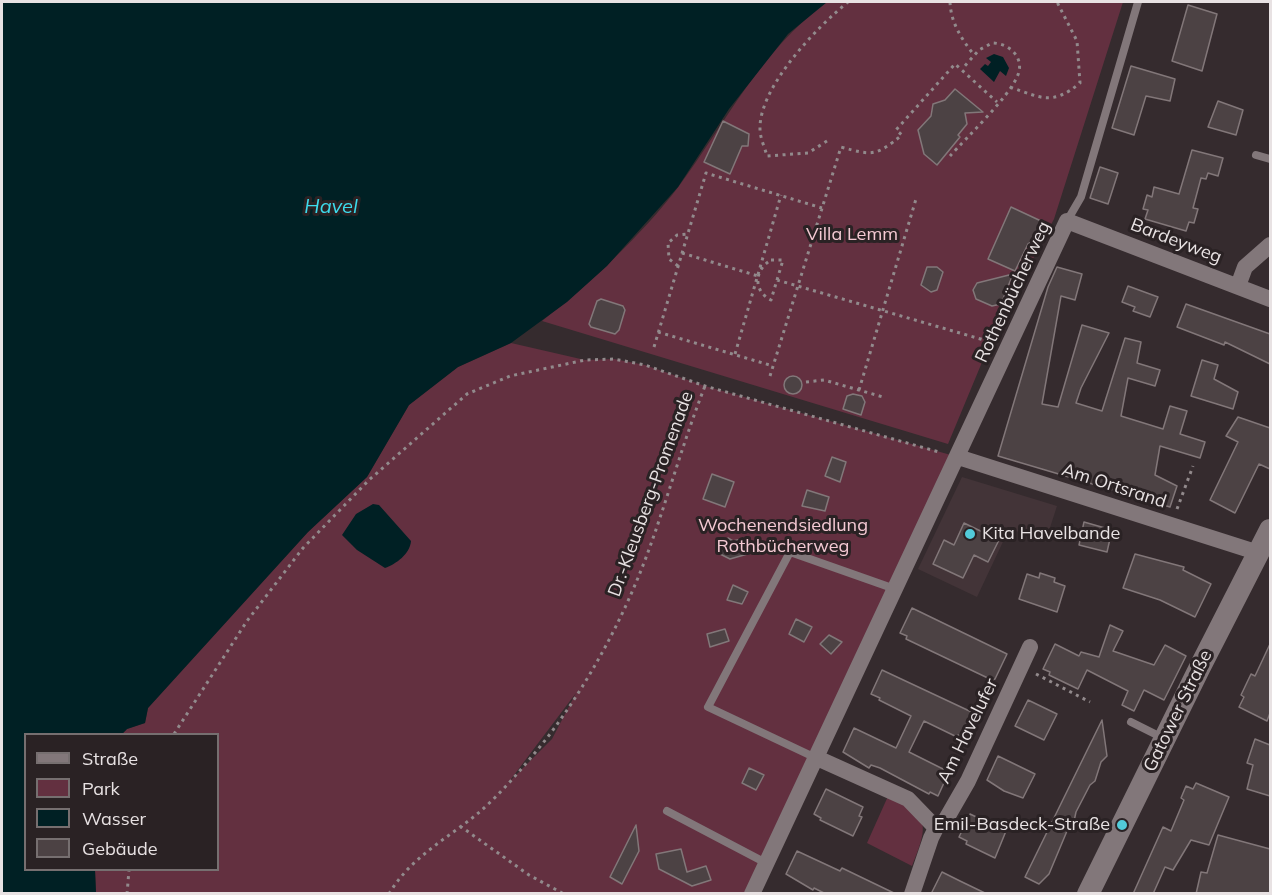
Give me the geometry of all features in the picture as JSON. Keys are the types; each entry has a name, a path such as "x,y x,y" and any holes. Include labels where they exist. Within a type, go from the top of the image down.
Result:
{"main road":[{"name":"Gatower Straße","path":"1088,894 1164,738 1266,544"}],"street":[{"name":"Bardeyweg","path":"1067,221 1270,299"},
{"name":"Rothenbücherweg","path":"752,894 1067,221"},
{"path":"1238,286 1245,267 1270,245"},
{"name":"Am Ortsrand","path":"957,457 1171,525 1266,544"},
{"name":"Am Havelufer","path":"912,894 936,828 945,821 968,781 1030,647"},
{"path":"817,758 908,800 936,828"}],"lane":[{"name":"Rothenbücherweg","path":"1067,221 1081,196 1138,2"},
{"path":"1256,155 1270,159"},
{"path":"817,758 708,707 790,552 895,589"},
{"path":"1131,722 1164,738"},
{"path":"667,811 766,863"}],"path":[{"path":"827,141 808,153 766,156 760,128 769,93 799,48 848,2"},
{"path":"950,2 951,15 960,36 974,56"},
{"path":"1010,87 1048,100 1065,95 1080,83 1077,41 1057,2"},
{"path":"950,156 1017,78 1020,66 1015,53 1010,48 992,44 974,56 961,70"},
{"path":"770,375 841,147 862,153 882,152 902,135 896,130 955,64 997,102"},
{"path":"654,347 706,173 822,208"},
{"path":"735,354 781,195"},
{"path":"859,390 916,199"},
{"path":"678,266 669,259 668,243 677,235 688,234"},
{"path":"682,253 758,276"},
{"path":"783,260 771,300 761,292 758,276 765,264 783,260"},
{"path":"777,280 984,340"},
{"path":"658,332 773,366"},
{"path":"175,733 247,621 303,548 369,480 468,394 510,376 585,360 614,359 645,365 705,386"},
{"path":"806,382 825,380 883,397"},
{"name":"Dr.-Kleusberg-Promenade","path":"389,894 397,879 504,787 547,737 608,640 652,542 705,386 957,457"},
{"path":"1171,525 1193,466"},
{"path":"1021,667 1090,702"},
{"path":"460,826 529,875 564,894"},
{"path":"127,894 129,871"}],"shaded area":[{"name":"Kita Havelbande","path":"962,477 1057,506 1046,540 1009,529 977,597 918,569"}],"green space":[{"name":"Villa Lemm","path":"827,2 1123,2 1054,219 995,331 948,444 542,321 597,275 649,222 679,186 763,65 803,21"},
{"name":"Wochenendsiedlung Rothbücherweg","path":"511,343 585,360 614,359 645,365 705,386 958,457 752,893 96,894 95,871 219,871 219,733 123,733 127,729 145,723 148,708 308,532 367,477 409,405 458,367","holes":["576,693 552,739 508,783"]},
{"path":"889,794 913,808 922,823 921,841 912,866 867,843"}],"water":[{"name":"Havel","path":"2,2 827,2 788,34 729,109 678,187 607,266 567,302 511,343 458,367 409,405 367,477 308,532 148,708 145,723 127,729 123,733 24,733 24,871 95,871 96,893 2,893"},
{"path":"994,54 1003,57 1009,68 1006,76 1000,71 994,82 980,69 985,64 988,66 991,62 986,58"},
{"path":"373,504 379,505 411,541 402,558 385,568 357,550 342,535 356,514"}],"building":[{"path":"1188,5 1217,14 1202,71 1172,61"},
{"path":"1131,66 1175,79 1170,101 1146,96 1134,135 1112,128"},
{"path":"955,89 983,112 965,113 967,124 958,135 960,137 937,165 924,154 918,130 931,116 933,104 945,100"},
{"path":"1218,101 1243,110 1236,135 1208,127"},
{"path":"723,121 749,134 748,146 742,146 730,174 704,162"},
{"path":"1192,150 1223,158 1218,176 1208,173 1206,179 1201,178 1193,208 1198,209 1194,223 1189,222 1186,231 1145,219 1148,210 1143,209 1147,195 1152,197 1154,187 1179,194"},
{"path":"1100,167 1118,173 1108,204 1090,198"},
{"path":"1011,207 1041,221 1033,241 1028,244 1015,271 988,259"},
{"path":"927,267 937,267 943,272 937,290 931,292 921,285"},
{"path":"1057,267 1082,274 1075,300 1061,296 1042,404 1058,407 1082,325 1109,333 1081,388 1076,403 1102,411 1125,338 1141,342 1137,363 1160,370 1155,386 1128,378 1121,416 1163,429 1170,406 1187,411 1180,434 1205,442 1200,458 1160,446 1155,475 1177,486 1170,507 998,456 1048,287"},
{"path":"1013,274 1001,304 992,306 976,299 973,290 977,283"},
{"path":"1128,286 1158,297 1150,317 1133,311 1135,307 1122,302"},
{"path":"601,299 623,306 625,310 619,330 615,334 591,327 589,324 597,301"},
{"path":"1186,304 1270,334 1270,364 1225,342 1224,345 1177,327"},
{"path":"1202,360 1218,365 1214,379 1238,392 1233,409 1191,396"},
{"path":"793,376 799,379 802,385 799,391 793,394 787,391 784,385 787,379"},
{"path":"853,394 862,396 865,402 861,415 843,409 847,396"},
{"path":"1238,417 1270,428 1270,469 1259,464 1235,513 1210,500 1238,442 1226,436"},
{"path":"832,457 846,462 840,482 825,476"},
{"path":"712,474 734,482 725,507 703,499"},
{"path":"807,490 829,497 825,511 802,506"},
{"path":"1084,522 1112,530 1107,552 1079,545"},
{"path":"964,523 999,540 988,562 974,555 963,578 933,564 944,540 954,545"},
{"path":"728,538 733,541 746,538 751,553 730,559 720,554"},
{"path":"1135,554 1184,567 1183,570 1211,584 1195,617 1160,600 1123,588"},
{"path":"1040,573 1055,578 1054,582 1065,586 1057,612 1019,599 1027,574 1039,578"},
{"path":"733,585 748,592 742,604 727,600"},
{"path":"912,608 1007,654 995,679 992,680 906,639 907,636 900,633"},
{"path":"796,619 812,627 804,642 789,634"},
{"path":"1110,625 1123,631 1113,651 1154,665 1165,645 1186,656 1164,700 1144,690 1134,711 1122,705 1128,691 1087,670 1078,689 1049,675 1050,672 1043,669 1055,644 1079,656 1081,652 1099,657"},
{"path":"725,629 729,641 710,647 707,634"},
{"path":"829,635 842,642 831,654 820,644"},
{"path":"1270,644 1270,713 1267,721 1239,707 1244,697 1241,695 1251,674 1255,676"},
{"path":"882,670 978,715 967,739 958,735 957,737 924,721 909,752 949,772 938,796 930,792 929,794 880,768 871,765 869,768 843,752 854,728 896,748 911,716 871,694"},
{"path":"1028,700 1057,714 1044,740 1015,726"},
{"path":"1102,720 1107,756 1101,762 1095,781 1090,785 1076,812 1073,826 1067,831 1049,874 1039,884 1025,877"},
{"path":"1255,739 1270,745 1270,796 1247,789 1253,765 1247,763"},
{"path":"998,756 1035,774 1023,798 1004,791 987,780"},
{"path":"749,768 764,775 756,790 742,783"},
{"path":"1196,783 1229,797 1209,845 1191,840 1173,870 1165,867 1153,894 1133,894 1163,827 1171,831 1184,800 1181,798 1186,786 1193,789"},
{"path":"826,789 863,807 859,816 862,817 853,836 820,820 821,818 814,814"},
{"path":"970,814 1006,831 995,858 966,844 967,841 959,837"},
{"path":"636,825 639,851 622,884 610,877"},
{"path":"1218,835 1270,849 1270,894 1196,894 1201,872 1207,873"},
{"path":"681,849 687,872 706,866 711,880 692,886 659,869 656,854"},
{"path":"797,851 840,871 842,868 896,894 826,894 814,888 813,890 786,874"},
{"path":"942,872 960,881 987,894 931,894"}],"place":[{"name":"Kita Havelbande","path":"970,534"},
{"name":"Emil-Basdeck-Straße","path":"1122,825"}]}
